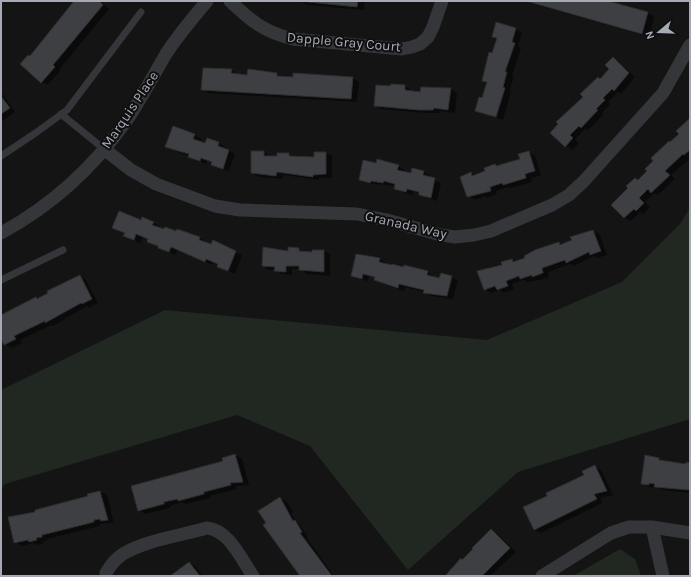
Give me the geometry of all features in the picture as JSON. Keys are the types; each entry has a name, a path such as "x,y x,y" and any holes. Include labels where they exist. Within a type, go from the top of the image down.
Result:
{"street":[{"name":"Marquis Place","path":"1,233 46,206 70,186 104,149 127,120 167,53 188,23 207,1"},
{"name":"Dapple Gray Court","path":"230,1 249,20 276,35 293,39 402,49 420,44 428,37 442,1"},
{"name":"Granada Way","path":"104,149 131,170 156,184 216,206 240,210 357,214 387,220 441,235 474,235 491,231 552,205 569,195 584,181 663,93 690,45"},
{"path":"542,576 611,533 629,527 652,526 690,533"},
{"path":"652,526 663,576"},
{"path":"106,573 122,555 133,548 207,528 216,529 224,534 253,576"}],"lane":[{"path":"1,156 37,132 66,110 141,12"},
{"path":"61,114 104,149"},
{"path":"1,280 63,250"}],"shaded area":[{"path":"690,208 690,419 518,472 408,570 310,446 237,415 5,484 1,489 1,390 165,310 487,340 622,282 680,224"},
{"path":"620,549 635,559 641,576 573,576"}],"building":[{"path":"74,1 99,1 103,5 53,65 55,67 41,83 20,64 28,55 30,56"},
{"path":"299,1 358,1 357,7"},
{"path":"526,1 608,1 648,12 642,34"},
{"path":"496,22 516,28 512,42 515,43 505,72 507,72 503,87 505,88 496,117 475,111 479,97 482,98 487,82 482,81 489,52 492,53 497,38 492,37"},
{"path":"613,57 629,73 614,91 612,89 603,98 605,100 596,109 598,110 581,128 579,126 570,135 573,138 565,147 550,133 558,124 556,122 583,97 580,94 598,77 600,79 609,69 605,65"},
{"path":"203,68 232,69 231,73 247,75 248,69 277,73 277,76 293,77 293,73 353,77 351,99 201,90"},
{"path":"391,84 405,85 405,90 420,92 421,87 451,88 448,110 434,108 433,110 419,110 374,106 376,85 390,86"},
{"path":"1,96 10,108 1,114"},
{"path":"690,118 690,150 684,155 683,154 665,171 670,175 651,193 648,189 639,198 644,203 636,211 634,209 624,218 611,205 628,188 626,186 635,178 638,180 647,171 645,169 653,161 651,158 679,134 676,131"},
{"path":"173,126 195,134 193,139 205,143 207,138 219,142 218,146 229,150 223,169 211,165 212,162 201,158 200,161 188,157 189,154 165,147"},
{"path":"251,151 264,151 264,156 277,156 277,153 289,153 289,156 314,157 314,152 326,152 326,174 313,175 313,177 277,172 276,176 251,173"},
{"path":"529,151 535,171 525,174 526,178 503,185 502,183 490,187 491,191 467,197 460,177 471,172 472,176 485,171 484,168 495,164 496,166 520,159 518,154"},
{"path":"377,159 399,165 397,170 411,173 412,168 424,171 423,175 435,178 431,198 419,195 419,192 407,189 406,192 394,189 395,184 384,181 383,183 371,181 370,183 359,180 363,160 376,163"},
{"path":"119,211 141,220 142,217 154,222 152,225 164,229 165,227 176,231 177,229 200,237 199,240 211,244 213,240 236,251 228,271 217,267 218,264 206,259 205,262 171,247 169,252 158,248 158,246 147,242 148,239 136,234 134,240 123,236 125,233 112,228"},
{"path":"593,230 601,251 590,255 589,252 566,263 565,260 542,268 543,273 532,277 532,275 520,279 519,276 506,281 508,286 497,290 495,286 484,290 477,271 502,265 501,262 512,259 513,262 525,258 524,256 535,250 559,242 560,245 572,240 570,237"},
{"path":"263,247 288,251 288,247 299,248 299,251 312,252 312,250 324,250 324,272 299,270 299,266 286,266 286,272 274,271 275,267 262,266"},
{"path":"356,254 380,258 379,262 391,265 403,267 404,265 428,271 427,275 439,278 441,273 452,276 447,296 423,293 424,290 399,284 398,288 374,280 375,277 363,274 362,279 351,276"},
{"path":"80,275 92,299 82,304 81,303 45,323 45,321 14,336 16,339 4,345 1,339 1,315 36,297 37,299 48,293 47,291"},
{"path":"235,454 243,482 230,483 231,485 204,492 204,494 178,501 178,499 164,502 164,504 138,511 131,486 223,461 222,458"},
{"path":"645,455 659,458 659,460 686,464 686,462 690,463 690,490 654,487 655,484 649,483 649,485 641,484"},
{"path":"595,465 607,491 594,494 597,499 534,530 523,507 547,496 546,493 584,475 582,471"},
{"path":"100,491 108,520 94,520 94,522 42,535 42,537 36,538 37,540 14,543 8,517 35,512 35,510 88,496 87,494"},
{"path":"280,497 293,521 295,520 302,532 300,533 332,576 300,576 263,525 266,523 258,511"},
{"path":"491,529 510,548 482,576 445,576 461,558 462,560"},
{"path":"189,562 200,576 170,576"}]}
